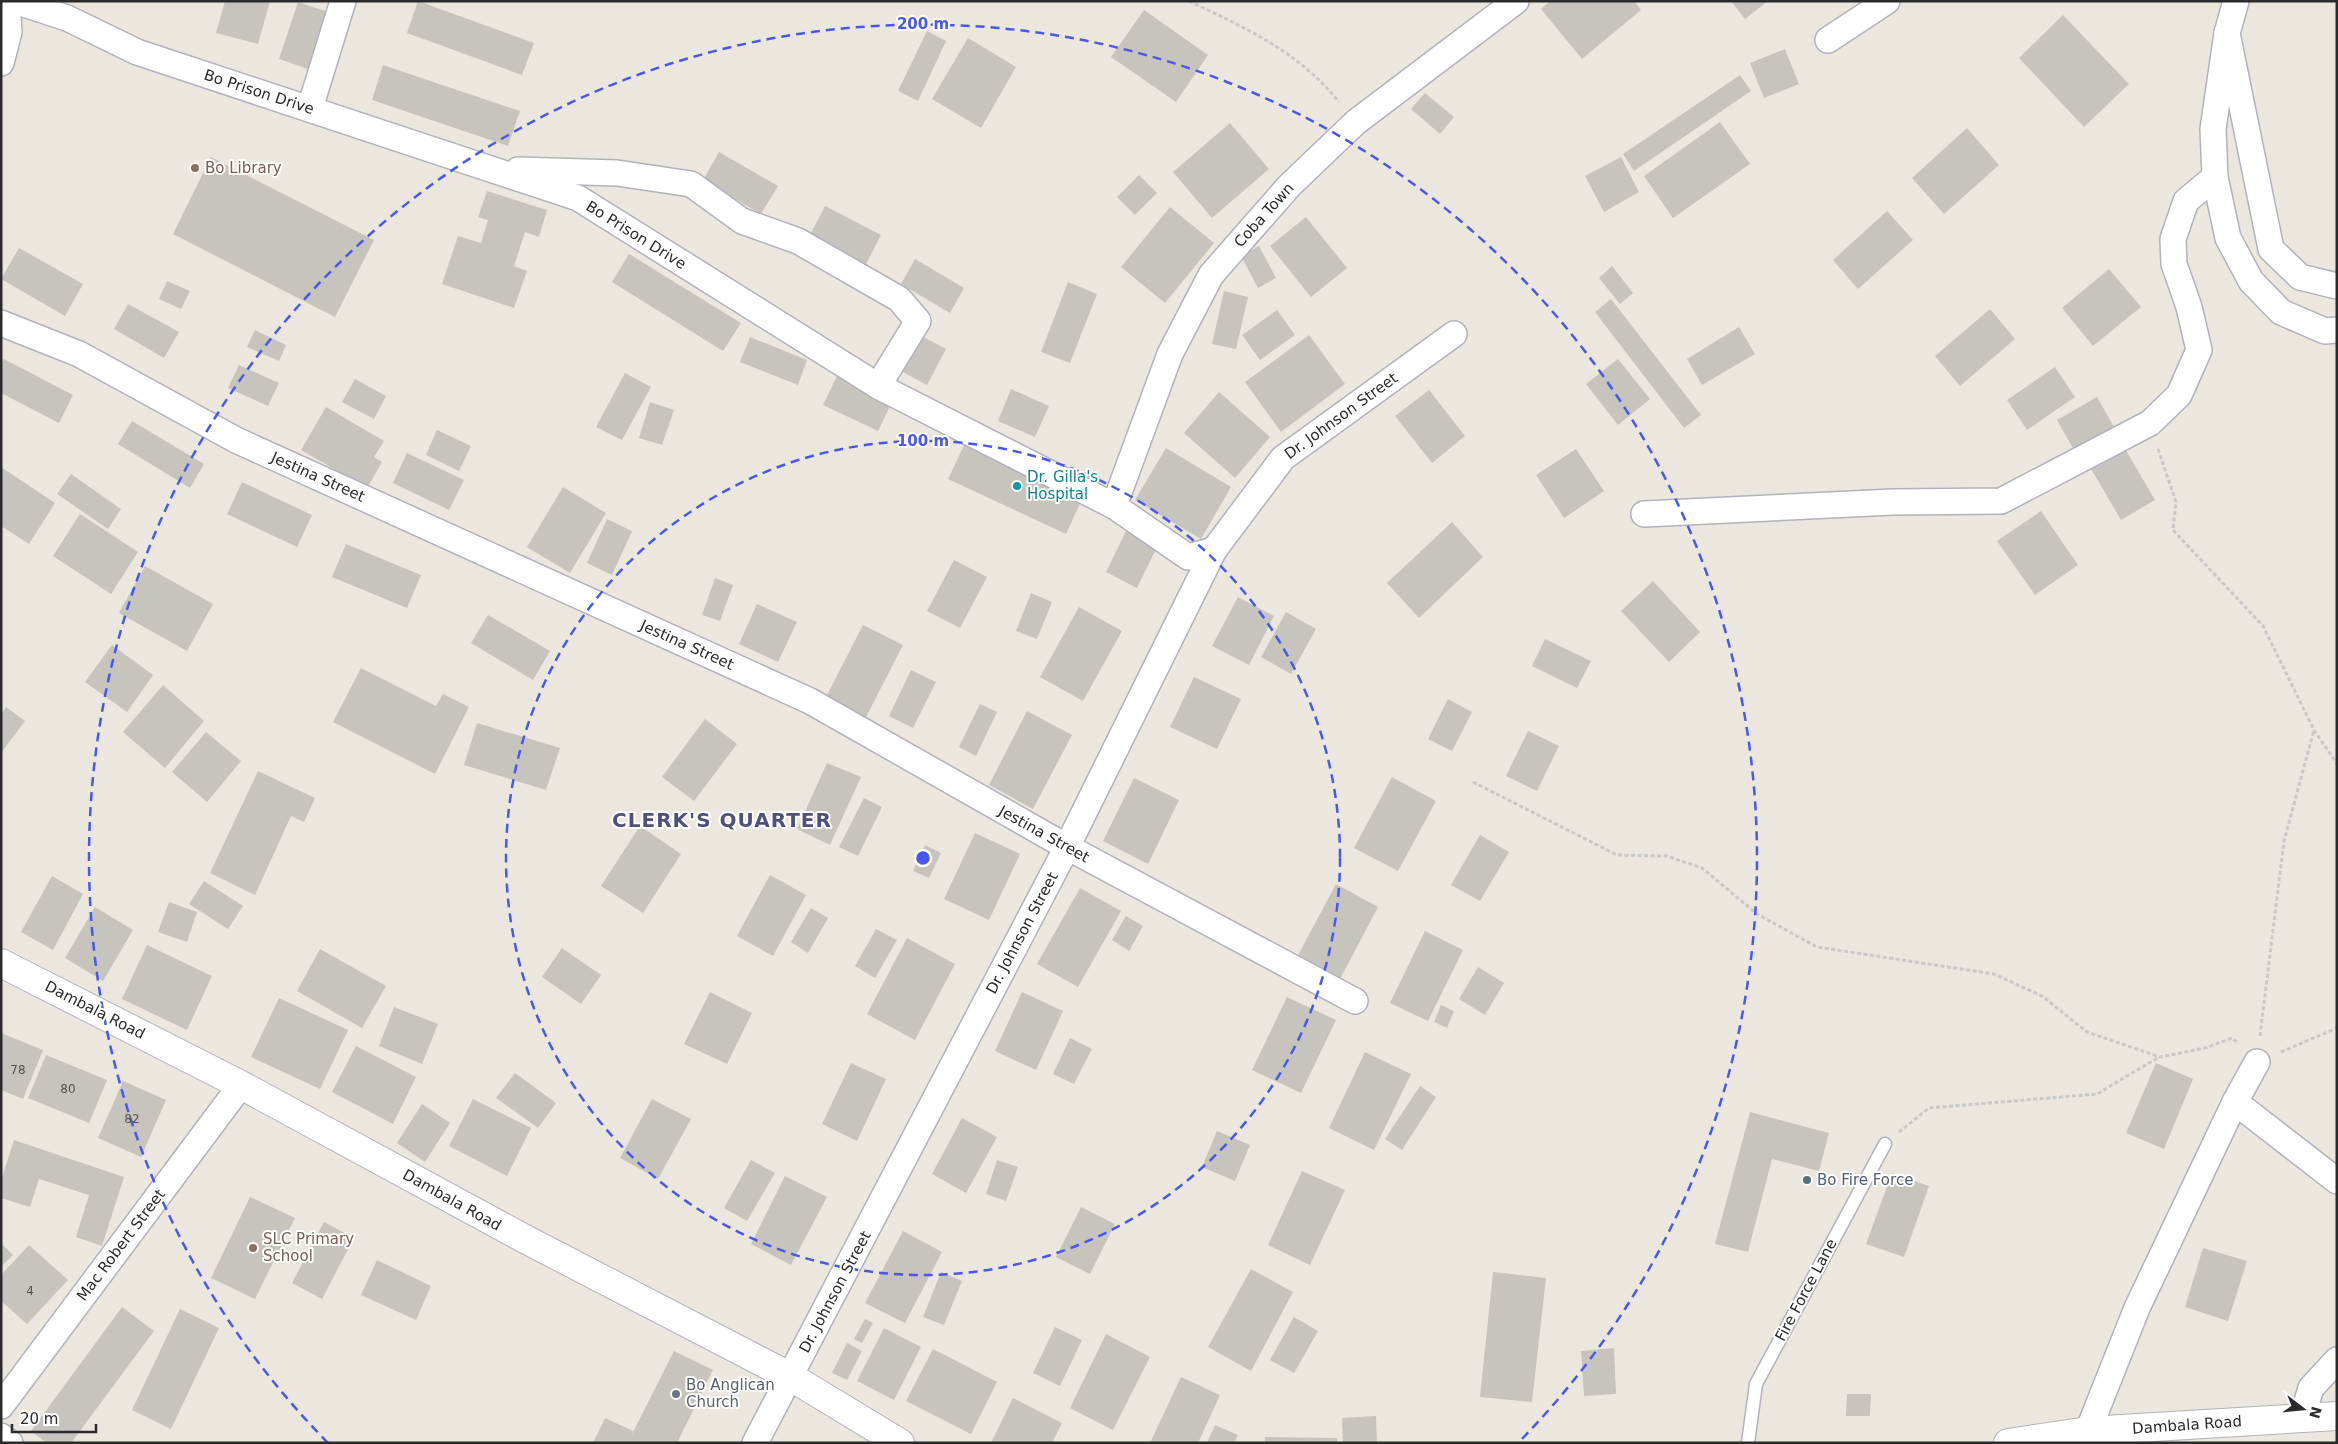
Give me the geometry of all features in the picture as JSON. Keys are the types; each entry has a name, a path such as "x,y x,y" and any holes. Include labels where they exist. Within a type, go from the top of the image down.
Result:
{"street":[{"path":"1,64 9,32 7,1"},
{"name":"Bo Prison Drive","path":"15,1 67,18 137,52 578,198 878,386 1114,506 1188,556 1214,550"},
{"path":"310,108 343,1"},
{"name":"Coba Town","path":"1114,506 1170,354 1211,276 1289,186 1356,122 1516,1"},
{"path":"1828,40 1887,1"},
{"path":"2236,1 2227,33 2213,129 2215,177 2228,238 2251,281 2281,312 2325,331 2337,330"},
{"path":"2227,33 2271,249 2300,277 2337,286"},
{"path":"488,169 617,174 690,184 742,221 798,241 899,299 918,321 878,386"},
{"path":"1644,514 1893,502 2001,501 2150,423 2179,395 2199,350 2189,307 2174,264 2173,239 2186,201 2215,177"},
{"name":"Jestina Street","path":"1,323 79,354 236,440 810,701 1067,847 1355,1000"},
{"name":"Dr. Johnson Street","path":"755,1443 1067,847 1214,550 1283,458 1454,334"},
{"name":"Dambala Road","path":"1,963 241,1085 525,1239 791,1376 900,1443"},
{"path":"2088,1431 2137,1308 2235,1102 2257,1062"},
{"name":"Mac Robert Street","path":"1,1406 241,1085"},
{"path":"2235,1102 2337,1181"},
{"path":"2302,1418 2312,1388 2337,1360"},
{"name":"Dambala Road","path":"2008,1443 2088,1431 2337,1416"},
{"path":"1,1436 10,1443"}],"lane":[{"name":"Fire Force Lane","path":"1748,1443 1756,1384 1885,1144"}],"path":[{"path":"1189,1 1266,38 1322,80 1356,122"},
{"path":"2150,423 2176,502 2173,530 2263,626 2314,730 2337,764"},
{"path":"2257,1062 2284,841 2314,730"},
{"path":"1474,782 1617,855 1666,856 1702,868 1757,914 1817,947 1994,974 2042,996 2087,1032 2160,1057"},
{"path":"2257,1062 2337,1028"},
{"path":"1885,1144 1929,1108 2097,1094 2160,1057 2205,1048 2232,1038 2257,1062"}],"building":[{"path":"225,1 270,1 258,44 216,33"},
{"path":"418,1 534,43 522,75 407,33"},
{"path":"1550,1 1634,1 1641,10 1582,59 1541,9"},
{"path":"1731,1 1768,1 1745,19"},
{"path":"298,2 331,13 311,70 279,59"},
{"path":"1144,10 1208,55 1176,102 1111,57"},
{"path":"2063,15 2129,84 2084,127 2019,58"},
{"path":"927,31 946,41 918,101 898,91"},
{"path":"968,38 1016,67 981,128 932,99"},
{"path":"1785,49 1799,84 1764,98 1750,63"},
{"path":"383,65 520,111 508,146 372,100"},
{"path":"1740,75 1751,91 1634,171 1623,154"},
{"path":"1425,93 1454,117 1440,134 1411,109"},
{"path":"1720,122 1750,164 1673,218 1644,176"},
{"path":"1230,123 1269,169 1212,218 1173,172"},
{"path":"1967,128 1999,165 1944,214 1912,178"},
{"path":"719,152 778,186 761,214 703,180"},
{"path":"211,157 374,240 335,317 173,234"},
{"path":"1621,157 1639,192 1604,212 1585,176"},
{"path":"1139,175 1157,193 1135,215 1117,197"},
{"path":"487,191 547,210 539,237 525,232 514,266 527,271 514,308 442,284 458,236 481,243 488,220 478,217"},
{"path":"825,206 881,235 865,266 809,237"},
{"path":"1170,207 1214,243 1165,303 1121,267"},
{"path":"1887,211 1913,240 1858,289 1833,260"},
{"path":"1306,217 1347,268 1311,297 1270,246"},
{"path":"1259,246 1276,278 1258,288 1241,256"},
{"path":"19,248 83,284 65,316 1,279"},
{"path":"629,254 741,323 723,351 612,282"},
{"path":"915,259 964,288 950,313 901,284"},
{"path":"1612,266 1633,293 1620,304 1599,278"},
{"path":"2109,269 2141,307 2093,346 2062,308"},
{"path":"167,281 190,291 181,309 159,299"},
{"path":"1068,282 1097,294 1070,363 1041,352"},
{"path":"1224,291 1248,297 1236,349 1212,344"},
{"path":"1611,299 1701,415 1684,428 1595,312"},
{"path":"128,304 179,332 164,358 114,329"},
{"path":"1990,309 2015,339 1960,386 1935,356"},
{"path":"1277,310 1295,335 1260,360 1242,335"},
{"path":"1739,327 1755,354 1702,385 1687,359"},
{"path":"255,330 286,345 279,361 247,347"},
{"path":"918,334 946,349 927,385 899,370"},
{"path":"1309,335 1345,384 1281,432 1245,382"},
{"path":"750,337 807,360 798,385 740,362"},
{"path":"4,359 73,395 59,423 1,393 1,364"},
{"path":"1618,359 1650,399 1618,425 1586,384"},
{"path":"239,365 279,383 268,406 228,388"},
{"path":"2055,367 2075,397 2027,430 2007,400"},
{"path":"625,373 651,387 622,440 596,427"},
{"path":"837,376 892,402 878,431 823,405"},
{"path":"355,379 386,396 374,419 342,402"},
{"path":"1011,389 1049,406 1035,437 998,421"},
{"path":"1429,390 1465,436 1432,463 1395,416"},
{"path":"1219,392 1270,437 1235,478 1184,433"},
{"path":"2097,397 2118,434 2078,457 2057,420"},
{"path":"650,402 674,410 662,445 639,438"},
{"path":"326,407 384,441 374,457 382,462 367,488 301,450"},
{"path":"132,421 204,464 190,488 118,444"},
{"path":"437,430 471,446 459,471 426,455"},
{"name":"Dr. Gilla's Hospital","path":"967,439 1085,493 1066,534 948,479"},
{"path":"2121,442 2155,500 2121,520 2087,462"},
{"path":"1166,448 1231,487 1201,539 1135,500"},
{"path":"1576,449 1604,491 1564,518 1536,475"},
{"path":"407,453 464,480 449,510 393,483"},
{"path":"1,467 55,503 29,544 1,526"},
{"path":"71,474 121,509 108,529 57,494"},
{"path":"242,482 312,515 297,547 227,514"},
{"path":"563,487 606,513 570,573 527,547"},
{"path":"2041,511 2078,565 2035,595 1997,541"},
{"path":"80,514 138,552 111,594 53,556"},
{"path":"607,519 632,531 612,575 587,563"},
{"path":"1452,522 1483,557 1419,618 1387,583"},
{"path":"1126,531 1157,547 1137,588 1106,572"},
{"path":"346,544 421,575 407,608 332,577"},
{"path":"954,560 987,577 960,628 927,611"},
{"path":"145,566 213,604 187,651 119,613"},
{"path":"715,578 733,585 720,621 702,615"},
{"path":"1653,581 1700,632 1669,662 1621,611"},
{"path":"1031,593 1052,602 1037,639 1016,631"},
{"path":"1238,597 1274,616 1249,665 1212,646"},
{"path":"757,604 797,622 778,662 739,644"},
{"path":"1079,607 1122,631 1083,701 1040,677"},
{"path":"1286,612 1316,629 1291,674 1261,657"},
{"path":"488,615 550,651 533,680 471,643"},
{"path":"863,625 903,645 865,719 825,699"},
{"path":"1545,639 1591,661 1577,688 1532,666"},
{"path":"112,645 153,675 127,712 85,682"},
{"path":"361,668 436,706 443,694 469,707 435,774 333,722"},
{"path":"911,670 936,682 913,728 889,716"},
{"path":"1194,677 1241,699 1217,749 1170,727"},
{"path":"163,685 204,721 165,768 123,732"},
{"path":"1448,699 1472,712 1452,751 1428,739"},
{"path":"980,704 997,712 976,756 959,747"},
{"path":"6,707 25,721 1,753 1,714"},
{"path":"1027,711 1072,735 1033,809 989,785"},
{"path":"705,719 737,744 694,801 662,777"},
{"path":"477,723 560,748 546,790 464,765"},
{"path":"1528,731 1559,746 1537,791 1506,776"},
{"path":"206,732 241,761 207,802 172,772"},
{"path":"827,763 861,777 830,845 797,829"},
{"path":"258,771 315,798 304,822 291,816 255,895 210,873"},
{"path":"1392,777 1436,801 1398,871 1354,848"},
{"path":"1134,778 1179,800 1148,864 1103,841"},
{"path":"864,798 882,807 858,856 839,847"},
{"path":"640,826 681,854 643,913 601,886"},
{"path":"975,833 1020,854 989,920 944,899"},
{"path":"1480,835 1509,852 1480,901 1451,885"},
{"path":"925,845 941,853 929,878 913,871"},
{"path":"770,875 806,895 773,956 737,936"},
{"path":"52,876 83,894 53,950 21,932"},
{"path":"204,881 243,906 228,929 189,904"},
{"path":"1336,884 1378,907 1339,981 1296,959"},
{"path":"1080,888 1121,911 1078,987 1037,964"},
{"path":"169,902 197,912 187,942 158,932"},
{"path":"95,907 133,930 103,981 65,958"},
{"path":"811,908 828,918 808,953 791,942"},
{"path":"1126,916 1143,926 1129,951 1112,940"},
{"path":"876,929 897,940 875,978 855,966"},
{"path":"1425,931 1463,950 1428,1021 1390,1003"},
{"path":"907,938 955,964 915,1040 867,1014"},
{"path":"147,945 212,976 187,1030 122,999"},
{"path":"562,948 601,975 581,1004 542,977"},
{"path":"320,949 386,986 362,1028 297,991"},
{"path":"1478,967 1504,983 1485,1015 1459,999"},
{"path":"710,992 752,1013 727,1064 684,1044"},
{"path":"1022,992 1063,1011 1036,1070 995,1051"},
{"path":"1287,997 1336,1020 1301,1093 1252,1070"},
{"path":"279,998 348,1030 320,1089 251,1057"},
{"path":"1441,1005 1454,1011 1447,1028 1434,1022"},
{"path":"394,1007 438,1024 422,1064 379,1046"},
{"path":"1,1033 43,1050 23,1099 1,1090"},
{"path":"1070,1038 1092,1049 1074,1084 1053,1074"},
{"path":"356,1046 416,1077 393,1124 332,1092"},
{"path":"1365,1052 1411,1074 1374,1150 1329,1128"},
{"path":"46,1055 107,1080 89,1123 28,1098"},
{"path":"851,1063 886,1079 857,1141 822,1124"},
{"path":"2156,1063 2193,1079 2164,1149 2126,1133"},
{"path":"515,1073 556,1103 538,1128 496,1098"},
{"path":"123,1081 166,1100 141,1157 98,1138"},
{"path":"1420,1086 1436,1097 1402,1150 1385,1139"},
{"path":"473,1099 531,1128 507,1176 449,1146"},
{"path":"652,1099 691,1119 658,1179 620,1158"},
{"path":"422,1104 450,1123 425,1162 397,1143"},
{"path":"1750,1112 1829,1133 1819,1171 1772,1159 1748,1252 1715,1244"},
{"path":"962,1118 997,1137 966,1193 932,1174"},
{"path":"1217,1131 1250,1145 1235,1181 1202,1167"},
{"path":"14,1140 124,1177 102,1246 76,1237 89,1195 39,1179 30,1207 1,1198 1,1181"},
{"path":"751,1160 775,1173 747,1221 724,1208"},
{"path":"997,1160 1018,1167 1006,1201 986,1194"},
{"path":"1302,1171 1345,1190 1310,1265 1268,1245"},
{"path":"1892,1173 1929,1186 1904,1257 1866,1244"},
{"path":"785,1176 827,1197 791,1265 751,1244"},
{"name":"SLC Primary School","path":"250,1197 295,1218 255,1299 211,1278"},
{"path":"1081,1207 1115,1224 1090,1274 1056,1257"},
{"path":"324,1222 354,1238 322,1299 292,1283"},
{"path":"903,1231 942,1252 905,1323 865,1303"},
{"path":"1,1243 13,1255 1,1267"},
{"path":"29,1245 68,1280 27,1324 1,1301 1,1275"},
{"path":"2203,1248 2247,1261 2228,1321 2185,1307"},
{"path":"377,1260 431,1286 416,1320 361,1295"},
{"path":"1251,1269 1293,1292 1251,1371 1208,1347"},
{"path":"941,1272 962,1281 944,1325 923,1317"},
{"path":"1493,1272 1546,1278 1532,1402 1480,1397"},
{"path":"122,1307 154,1331 71,1443 47,1443 31,1431"},
{"path":"180,1309 219,1328 171,1429 132,1410"},
{"path":"1294,1317 1318,1331 1294,1373 1270,1360"},
{"path":"865,1319 873,1323 862,1343 854,1339"},
{"path":"1055,1327 1082,1340 1060,1386 1033,1373"},
{"path":"884,1328 921,1347 894,1400 857,1381"},
{"path":"1106,1334 1150,1357 1113,1430 1070,1408"},
{"path":"847,1343 862,1351 847,1380 832,1373"},
{"path":"1614,1348 1616,1394 1584,1396 1581,1351"},
{"path":"933,1349 997,1382 971,1434 906,1401"},
{"path":"674,1351 713,1370 677,1443 593,1443 605,1418 633,1431 631,1436"},
{"path":"1181,1377 1220,1395 1198,1443 1150,1443"},
{"path":"1847,1394 1871,1394 1870,1416 1846,1416"},
{"path":"1013,1398 1062,1423 1052,1443 991,1443"},
{"path":"1376,1416 1377,1443 1343,1443 1342,1418"},
{"path":"1215,1425 1238,1435 1234,1443 1207,1443"},
{"path":"1265,1437 1337,1438 1337,1443 1265,1443"}],"place":[{"name":"Bo Library","path":"195,168"},
{"name":"Dr. Gilla's Hospital","path":"1017,486"},
{"name":"Bo Fire Force","path":"1807,1180"},
{"name":"SLC Primary School","path":"253,1248"},
{"name":"Bo Anglican Church","path":"676,1394"}],"district":[{"name":"CLERK'S QUARTER","path":"722,820"}]}
